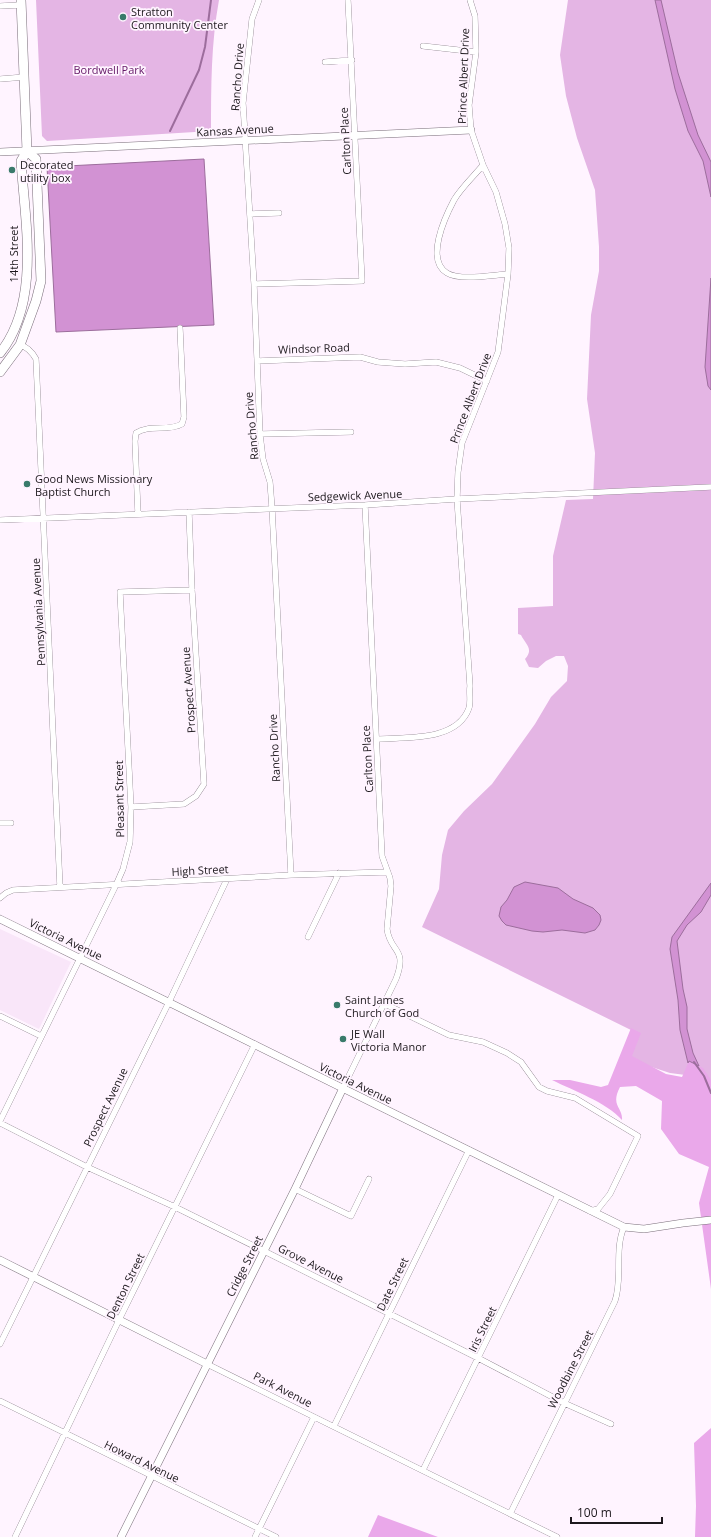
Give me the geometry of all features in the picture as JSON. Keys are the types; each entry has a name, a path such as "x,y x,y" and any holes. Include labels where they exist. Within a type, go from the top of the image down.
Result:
{"main road":[{"path":"0,372 20,345 36,301 41,276 36,159 27,151 21,2"},
{"name":"14th Street","path":"0,353 5,347 17,323 23,302 26,282 27,256 21,162 27,151"}],"street":[{"name":"Rancho Drive","path":"259,0 252,19 243,103 254,284 260,434 263,459 270,482 272,508 291,875"},
{"name":"Carlton Place","path":"254,284 362,281 348,0"},
{"name":"Prince Albert Drive","path":"377,739 431,736 437,734 450,729 462,719 469,707 470,686 457,499 458,472 462,443 498,352 508,274 509,248 506,224 496,192 483,165 470,130 469,105 476,52 475,16 470,0"},
{"path":"0,6 21,2"},
{"path":"423,46 476,52"},
{"path":"325,62 352,60"},
{"path":"0,79 25,77"},
{"name":"Kansas Avenue","path":"0,152 470,130"},
{"path":"483,165 455,199 443,225 436,251 440,266 447,273 459,277 508,274"},
{"path":"250,214 279,213"},
{"path":"138,514 136,433 142,429 176,427 182,424 184,417 180,328"},
{"name":"Pennsylvania Avenue","path":"20,345 25,346 33,352 36,359 60,886"},
{"name":"Windsor Road","path":"257,361 360,357 378,362 405,364 436,362 460,368 487,381"},
{"path":"260,434 350,432"},
{"name":"Sedgewick Avenue","path":"0,520 365,505 457,499 711,488"},
{"name":"Carlton Place","path":"365,505 382,856 392,886 387,929 388,935 397,948 401,962 396,979 385,1004"},
{"name":"Prospect Avenue","path":"131,808 184,804 196,796 204,784 192,590 189,512"},
{"name":"Pleasant Street","path":"0,1122 116,885 123,869 130,842 131,808 120,592 192,590"},
{"path":"0,823 11,823"},
{"name":"High Street","path":"0,898 6,892 13,890 60,886 116,885 291,875 388,872"},
{"path":"308,937 339,873"},
{"name":"Prospect Avenue","path":"0,1344 169,1002 227,879"},
{"name":"Victoria Avenue","path":"0,920 255,1044 624,1227 644,1229 711,1220"},
{"path":"385,1004 449,1035 483,1042 507,1053 521,1062 539,1087 547,1092 575,1098 638,1136 610,1194 603,1204 596,1210 590,1211"},
{"name":"Cridge Street","path":"121,1537 264,1251 342,1088 385,1004"},
{"path":"0,1016 41,1036"},
{"name":"Denton Street","path":"15,1537 119,1320 255,1044"},
{"name":"Grove Avenue","path":"0,1122 87,1167 175,1207 264,1251 478,1358 564,1403 611,1424"},
{"name":"Date Street","path":"334,1426 469,1150"},
{"path":"294,1189 351,1216 368,1179"},
{"name":"Iris Street","path":"423,1470 558,1195"},
{"name":"Woodbine Street","path":"510,1514 615,1301 618,1288 620,1239 624,1227"},
{"name":"Park Avenue","path":"0,1260 557,1537"},
{"name":"Howard Avenue","path":"0,1401 64,1434 276,1537"},
{"path":"256,1537 314,1417"}],"shaded area":[{"path":"655,0 661,0 678,73 698,135 711,162 711,197 703,161 688,131 675,89"},
{"path":"204,159 214,325 56,332 47,167"},
{"path":"711,278 711,390 708,386 705,367"},
{"path":"525,882 558,888 573,899 593,908 600,915 601,920 599,925 595,930 585,933 562,930 543,932 532,931 506,925 499,916 501,907 507,900 514,887"},
{"path":"711,883 711,895 701,912 687,925 677,941 683,989 687,1007 687,1029 693,1053 699,1066 689,1061 688,1063 680,1030 678,1000 670,949 672,937"},
{"path":"0,929 71,962 39,1029 0,1010"},
{"path":"631,1028 641,1033 632,1056 666,1074 682,1077 689,1061 703,1068 711,1080 711,1289 699,1203 709,1167 679,1154 661,1129 662,1101 636,1086 620,1087 616,1098 622,1120 599,1102 552,1080 570,1080 601,1087 608,1085"},
{"path":"711,1428 711,1537 695,1537 696,1506 694,1443"},
{"path":"378,1515 438,1537 368,1537"}],"green space":[{"name":"Bordwell Park","path":"36,0 219,0 213,49 211,131 47,141 42,136"},
{"path":"568,0 711,0 711,1136 701,1077 670,1073 621,1057 633,1031 422,927 439,889 442,855 448,830 464,811 492,784 535,724 551,697 567,681 568,666 564,656 556,656 546,661 538,668 529,667 525,659 529,652 528,647 521,635 518,634 518,608 553,606 553,556 566,500 593,499 595,453 587,399 591,315 599,271 599,247 595,190 577,138 566,96 560,55"}],"waterway":[{"path":"170,131 199,70 205,47 211,0"},
{"path":"694,1062 704,1076 711,1093"}],"place":[{"name":"Stratton Community Center","path":"123,17"},
{"name":"Decorated utility box","path":"12,170"},
{"name":"Good News Missionary Baptist Church","path":"27,484"},
{"name":"Saint James Church of God","path":"337,1005"},
{"name":"JE Wall Victoria Manor","path":"343,1039"}]}
